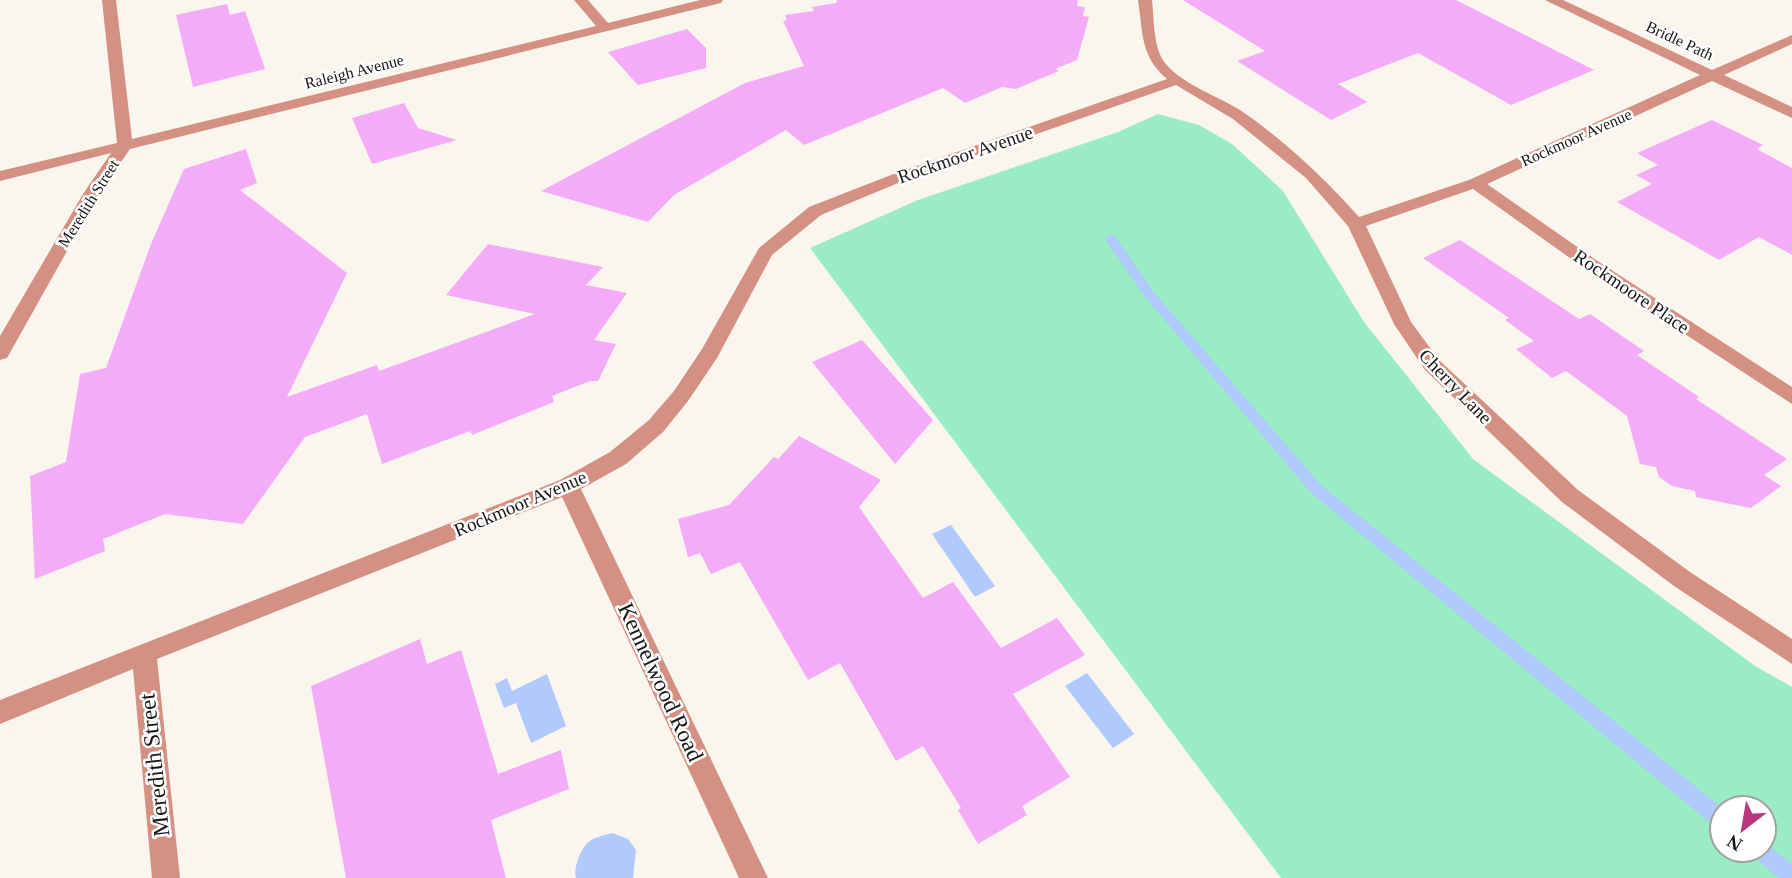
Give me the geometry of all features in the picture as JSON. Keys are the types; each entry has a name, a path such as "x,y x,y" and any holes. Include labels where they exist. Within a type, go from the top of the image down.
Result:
{"street":[{"name":"Meredith Street","path":"0,352 91,194 125,145 109,0"},
{"path":"581,0 605,29"},
{"name":"Raleigh Avenue","path":"0,176 716,0"},
{"name":"Cherry Lane","path":"1145,0 1152,51 1158,65 1177,80 1238,116 1312,175 1356,224 1403,324 1432,365 1570,496 1682,579 1792,653"},
{"name":"Bridle Path","path":"1552,0 1792,113"},
{"name":"Rockmoor Avenue","path":"1356,224 1475,183 1792,39"},
{"name":"Rockmoor Avenue","path":"0,712 568,486 618,458 656,426 681,396 709,353 765,252 816,211 897,178 1177,80"},
{"name":"Rockmoore Place","path":"1475,183 1590,264 1792,397"},
{"name":"Kennelwood Road","path":"568,486 754,878"},
{"name":"Meredith Street","path":"144,653 166,878"}],"green space":[{"path":"1158,114 1199,125 1232,144 1283,191 1364,322 1473,459 1755,666 1792,687 1792,878 1281,878 810,248 918,200 1118,132"}],"water":[{"path":"951,525 995,586 975,597 932,534"},
{"path":"1087,673 1134,734 1113,748 1065,686"},
{"path":"547,674 566,726 531,743 516,703 504,708 495,684 507,678 512,691"},
{"path":"612,833 628,839 636,850 633,878 576,878 577,863 587,844 595,838"}],"building":[{"path":"837,0 1078,0 1077,6 1085,7 1083,16 1089,17 1077,60 1055,69 1059,71 1016,89 1002,87 965,103 943,88 804,145 786,130 674,195 648,222 541,191 745,83 804,66 783,21 787,20 785,15 814,11 812,7 836,3"},
{"path":"1183,0 1456,0 1594,70 1511,105 1418,53 1338,84 1367,102 1331,120 1237,61 1265,51"},
{"path":"227,4 230,15 245,11 265,69 193,87 176,15"},
{"path":"687,29 706,48 706,68 638,85 608,52"},
{"path":"404,103 418,128 457,140 372,164 352,118"},
{"path":"1712,120 1763,145 1757,149 1792,168 1792,255 1759,237 1719,260 1617,202 1652,184 1636,175 1658,165 1637,153"},
{"path":"246,149 257,183 240,190 347,273 287,397 377,365 379,371 535,314 446,295 488,244 603,267 586,285 627,293 594,340 616,344 598,381 590,381 552,396 554,402 472,435 470,431 382,464 367,414 305,437 243,524 165,514 103,539 105,551 35,579 30,476 66,462 80,374 106,368 151,244 184,169"},
{"path":"1460,240 1579,319 1590,314 1644,351 1637,355 1699,397 1696,399 1787,459 1764,475 1781,486 1751,508 1696,497 1695,491 1672,486 1659,477 1656,467 1640,464 1627,416 1566,371 1552,378 1516,349 1534,341 1505,320 1509,318 1423,258"},
{"path":"862,340 933,420 895,464 812,362"},
{"path":"799,436 881,480 859,507 923,598 953,582 1001,648 1057,618 1085,655 1013,694 1070,777 1022,806 1027,815 978,844 958,810 961,808 923,746 896,761 840,663 808,680 740,562 711,574 700,553 688,557 678,519 729,505 774,457 778,459"},
{"path":"420,639 427,664 461,650 498,774 561,750 569,789 491,820 506,878 346,878 311,686"}],"waterway":[{"path":"1111,239 1149,294 1316,489 1708,809"},
{"path":"1777,864 1792,876"}]}
